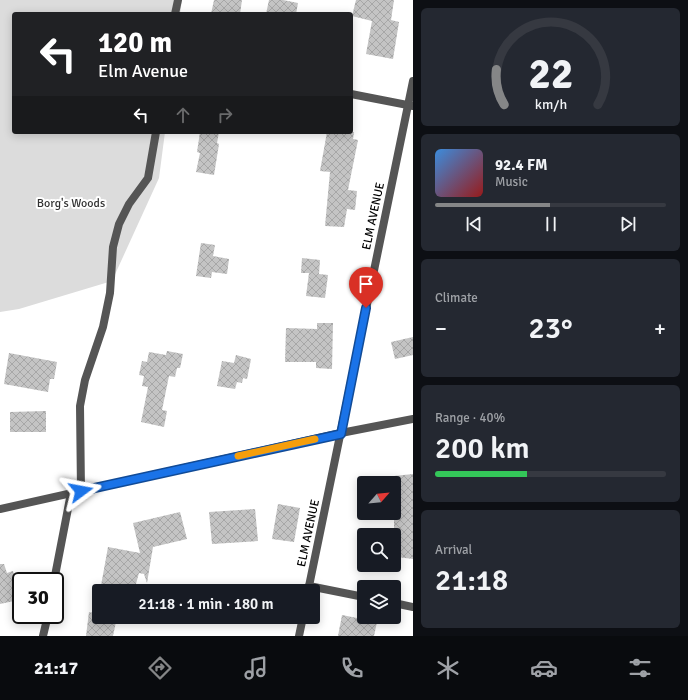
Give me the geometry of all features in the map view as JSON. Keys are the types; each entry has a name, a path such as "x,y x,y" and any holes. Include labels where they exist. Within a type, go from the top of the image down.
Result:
{"street":[{"path":"175,12 178,0"},
{"name":"ELM AVENUE","path":"310,584 411,105 413,81"},
{"path":"353,94 411,105"},
{"path":"81,491 80,406 84,380 103,327 110,293 113,247 119,224 128,204 148,178 156,134"},
{"path":"0,509 413,419"},
{"path":"56,572 72,493"},
{"path":"320,591 357,596"},
{"path":"401,604 413,607"},
{"path":"44,636 46,624"},
{"path":"299,636 302,624"}],"green space":[{"name":"Borg's Woods","path":"0,0 182,0 180,12 12,12 12,134 165,134 159,178 112,281 19,309 0,312"}],"building":[{"path":"214,0 242,0 240,12 211,12"},
{"path":"269,0 283,0 298,3 296,12 266,12"},
{"path":"356,0 394,0 391,20 399,22 393,59 366,54 372,21 353,16"},
{"path":"354,132 353,139 358,140 348,190 357,191 355,210 347,209 344,227 325,226 330,172 320,171 327,134 353,134"},
{"path":"200,134 219,134 217,143 219,144 214,175 196,172 200,153 197,152"},
{"path":"201,243 215,245 213,256 229,259 227,274 212,272 211,278 196,276"},
{"path":"302,258 320,260 319,274 328,275 325,298 306,296 309,273 301,273"},
{"path":"317,323 333,323 332,369 316,368 316,362 285,362 286,328 317,329"},
{"path":"413,337 413,355 395,359 391,342"},
{"path":"167,351 183,354 180,368 177,368 175,377 169,376 162,410 167,411 164,427 141,422 148,387 142,386 144,376 139,375 142,361 147,362 149,352 166,355"},
{"path":"9,353 57,362 54,379 50,379 48,392 4,384"},
{"path":"236,355 251,359 247,379 243,378 242,383 237,382 235,389 217,386 222,361 234,363"},
{"path":"46,411 46,432 10,432 10,412"},
{"path":"413,474 413,559 401,558 401,528 394,528 394,520 401,520 401,476 394,476"},
{"path":"278,504 300,508 294,542 272,539"},
{"path":"255,509 258,541 212,544 209,512"},
{"path":"180,512 187,539 153,547 147,583 144,574 139,573 136,584 101,584 108,547 140,553 133,523"},
{"path":"0,564 4,564 7,573 13,571 13,572 12,572 12,601 0,604"},
{"path":"89,612 92,613 92,624 116,624 113,636 86,636"},
{"path":"342,615 357,618 357,624 377,624 374,636 338,636"}],"slow traffic":[{"path":"238,456 315,439"}],"route":[{"path":"81,491 341,434 366,308"}]}
